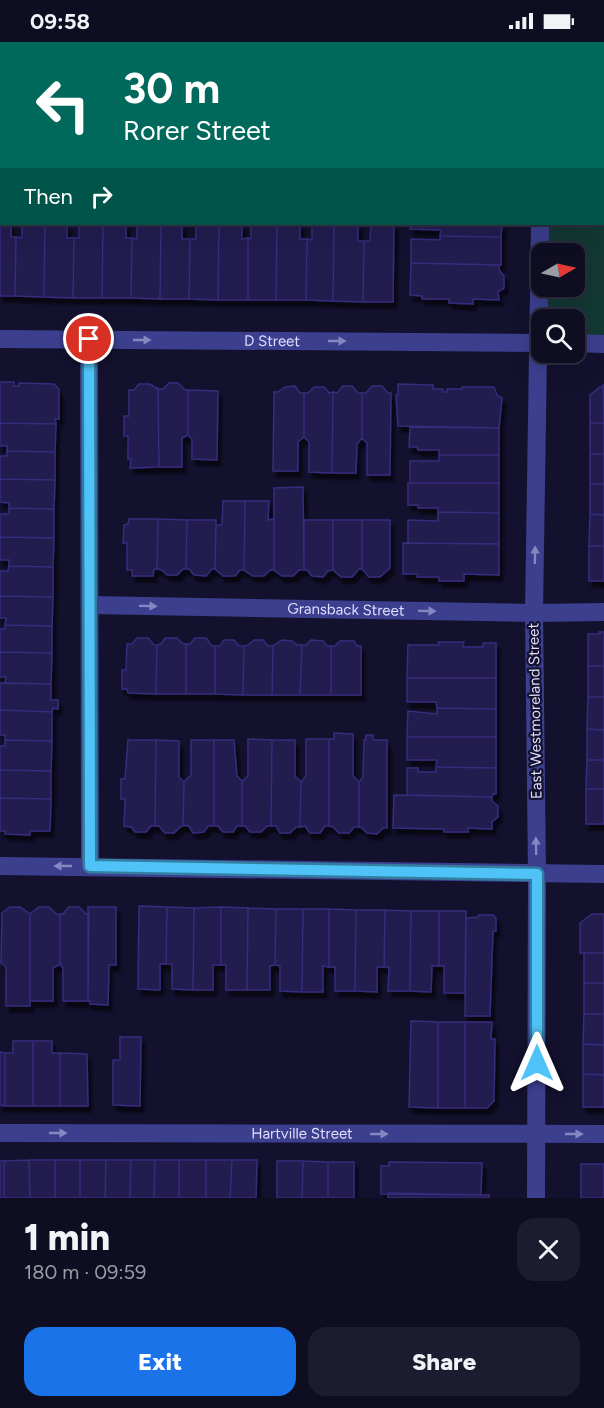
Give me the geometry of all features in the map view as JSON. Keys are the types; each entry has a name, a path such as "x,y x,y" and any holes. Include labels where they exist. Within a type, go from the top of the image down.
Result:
{"street":[{"name":"East Westmoreland Street","path":"540,225 540,309"},
{"name":"D Street","path":"0,339 531,343"},
{"path":"89,339 90,866"},
{"path":"585,343 604,344"},
{"name":"East Westmoreland Street","path":"536,1198 537,874 534,613 540,363"},
{"name":"Gransback Street","path":"90,605 534,613 604,612"},
{"path":"0,866 604,874"},
{"name":"Hartville Street","path":"0,1133 604,1134"}],"green space":[{"path":"540,225 604,225 604,344 585,343 585,309 542,309 542,297 585,297 585,243 540,243"}],"building":[{"path":"0,225 11,225 11,237 16,237 15,296 0,296"},
{"path":"22,225 45,225 44,297 15,296 16,237 22,238"},
{"path":"45,225 67,225 67,238 74,238 73,298 44,297"},
{"path":"79,225 103,225 102,298 73,298 74,238 79,238"},
{"path":"103,225 126,225 126,238 132,238 131,298 102,298"},
{"path":"137,225 161,225 160,299 131,298 132,238 137,239"},
{"path":"161,225 182,225 182,239 190,239 189,299 160,299"},
{"path":"196,225 219,225 218,300 189,299 190,239 196,239"},
{"path":"219,225 242,225 242,239 248,238 248,300 218,300"},
{"path":"251,225 277,225 276,300 248,300 248,238 251,239"},
{"path":"277,225 300,225 300,239 307,239 306,300 276,300"},
{"path":"312,225 334,225 333,301 306,300 307,239 312,240"},
{"path":"334,225 358,225 358,241 364,241 363,302 333,301"},
{"path":"371,225 394,225 393,302 363,302 364,241 370,241"},
{"path":"411,225 502,225 501,237 440,236 441,230 410,229"},
{"path":"440,236 501,237 501,265 411,263 411,239 440,240"},
{"path":"411,263 499,265 499,270 504,276 504,288 498,292 499,300 473,299 473,304 449,303 449,299 422,299 422,296 410,295"},
{"path":"0,382 14,382 14,386 19,386 19,383 54,384 59,389 59,419 55,419 56,424 0,423"},
{"path":"169,383 178,383 188,390 188,435 182,438 182,467 159,467 158,389 163,389"},
{"path":"139,384 150,384 158,389 159,467 130,468 128,436 124,436 124,416 129,416 129,390 134,390"},
{"path":"398,384 433,385 433,389 443,389 443,392 447,392 447,389 462,389 462,387 494,387 497,395 502,398 499,428 398,426 396,395 398,395"},
{"path":"603,384 604,423 590,423 590,395 603,387"},
{"path":"295,386 300,393 304,393 304,437 298,442 298,471 273,471 274,392"},
{"path":"343,386 352,386 358,393 362,393 362,438 357,444 356,473 332,473 333,392 337,393"},
{"path":"372,386 382,386 388,393 391,393 390,475 367,475 367,443 362,438 362,393 366,393"},
{"path":"314,387 324,387 329,393 333,392 332,473 309,472 309,442 304,437 304,393 308,393"},
{"path":"188,390 218,391 217,460 192,459 192,439 188,435"},
{"path":"0,423 56,424 55,452 7,451 7,446 0,446"},
{"path":"590,423 604,423 604,454 590,454"},
{"path":"410,427 499,428 499,455 439,455 439,450 418,450 417,447 409,447"},
{"path":"7,451 55,452 55,480 0,479 0,456 7,456"},
{"path":"590,454 604,454 604,484 590,484"},
{"path":"439,455 499,455 499,483 410,483 410,461 439,461"},
{"path":"0,479 55,480 54,509 9,508 9,503 0,502"},
{"path":"408,483 499,483 499,513 438,512 438,508 418,508 418,505 408,505"},
{"path":"590,484 604,484 604,515 590,514"},
{"path":"303,487 304,570 299,570 293,576 282,576 274,570 274,488"},
{"path":"223,501 245,501 244,570 240,570 235,576 223,576 215,569 216,525 222,525"},
{"path":"245,501 269,501 268,520 274,519 274,570 270,570 264,576 253,576 244,570"},
{"path":"9,508 54,509 54,538 0,537 0,514 9,514"},
{"path":"438,512 499,513 499,544 408,543 408,520 438,521"},
{"path":"590,514 604,515 604,546 589,546"},
{"path":"129,519 158,519 157,569 154,569 153,576 132,576 132,570 127,570 127,543 123,543 124,525 128,524"},
{"path":"158,519 187,520 186,569 177,575 167,575 157,569"},
{"path":"187,520 216,520 215,569 212,569 206,576 194,575 186,569"},
{"path":"304,520 333,520 333,570 328,571 323,577 312,576 304,570"},
{"path":"333,520 362,520 362,569 359,569 352,577 341,577 333,570"},
{"path":"362,520 390,520 390,568 380,577 369,577 362,569"},
{"path":"0,537 54,538 53,567 9,566 9,560 0,560"},
{"path":"403,543 499,544 499,575 464,574 464,581 439,581 439,577 417,577 418,574 403,574"},
{"path":"589,546 604,546 604,581 589,581"},
{"path":"9,566 53,567 53,597 0,596 0,571 8,571"},
{"path":"0,596 53,597 52,626 5,625 6,618 0,618"},
{"path":"5,625 52,626 52,653 0,652 0,629 5,629"},
{"path":"599,632 604,632 604,666 588,666 588,634 600,634"},
{"path":"137,638 148,638 154,645 157,645 156,694 128,693 127,689 122,689 122,670 126,670 127,644 132,644"},
{"path":"165,638 177,638 186,644 186,694 156,694 157,645 161,644"},
{"path":"195,638 206,638 212,646 215,646 215,694 186,694 186,644 190,644"},
{"path":"224,640 234,640 239,646 244,646 243,695 215,694 215,646 220,646"},
{"path":"254,640 263,640 268,646 273,646 272,695 243,695 244,646"},
{"path":"282,640 302,645 300,695 272,695 273,646"},
{"path":"311,640 323,641 327,646 331,646 331,695 300,695 302,645 306,645"},
{"path":"340,641 354,641 357,646 361,646 361,695 331,695 331,646 335,646"},
{"path":"438,642 464,642 463,647 483,647 483,643 496,643 496,678 407,678 408,645 439,645"},
{"path":"0,652 52,653 51,684 5,683 6,677 0,677"},
{"path":"588,666 604,666 604,697 588,697"},
{"path":"407,678 496,678 496,709 437,708 436,702 407,702"},
{"path":"0,683 51,684 51,700 58,700 58,709 53,708 52,712 0,710"},
{"path":"588,697 604,697 604,730 587,729"},
{"path":"437,708 496,709 496,737 407,737 408,711 437,714"},
{"path":"0,710 52,712 52,741 5,740 5,735 0,735"},
{"path":"587,729 604,730 604,760 587,760"},
{"path":"334,733 353,734 353,776 359,782 359,827 354,827 349,833 339,833 329,826 329,739 334,739"},
{"path":"366,735 373,735 373,740 387,740 387,828 383,828 377,834 367,833 359,827 359,782 363,777"},
{"path":"407,737 496,737 496,768 436,767 437,760 407,760"},
{"path":"248,739 272,740 271,826 267,826 261,832 250,832 242,826 242,781 248,776"},
{"path":"306,739 329,739 329,826 325,826 320,833 310,833 305,826 300,827 301,782 306,776"},
{"path":"5,740 52,741 51,771 0,770 0,746 5,746"},
{"path":"128,740 156,740 155,826 151,826 146,832 135,832 131,827 124,826 125,799 121,799 121,779 125,779"},
{"path":"156,740 179,741 179,777 184,782 183,826 174,833 165,833 159,826 155,826"},
{"path":"191,740 214,740 214,826 208,826 204,832 193,833 189,826 183,825 184,782 191,775"},
{"path":"214,740 234,740 237,776 242,781 242,826 237,826 233,832 223,832 218,826 214,826"},
{"path":"272,740 295,740 295,776 301,782 300,827 296,827 290,833 280,833 276,826 271,826"},
{"path":"587,760 604,760 604,789 586,789"},
{"path":"436,767 496,768 496,794 492,797 407,795 407,768 418,768 418,772 436,772"},
{"path":"0,770 51,771 51,799 0,798"},
{"path":"586,789 604,789 604,824 586,824"},
{"path":"394,795 492,797 492,801 498,806 498,817 492,822 492,829 468,828 468,832 393,828"},
{"path":"0,798 51,799 50,831 30,831 30,835 5,834 5,831 0,831"},
{"path":"139,906 167,907 166,964 160,964 160,990 138,989"},
{"path":"10,907 20,907 30,914 30,1006 6,1006 6,967 1,963 2,913"},
{"path":"39,907 49,907 56,914 60,914 60,964 53,968 53,1001 30,1001 30,914"},
{"path":"69,907 79,907 86,914 89,913 88,1001 63,1001 60,914 63,914"},
{"path":"88,907 116,907 116,965 109,965 108,1005 90,1004 88,1001"},
{"path":"167,907 194,908 193,990 172,989 172,964 166,964"},
{"path":"221,907 248,908 247,990 226,990 226,965 221,965"},
{"path":"221,907 221,965 213,965 213,990 193,990 194,908"},
{"path":"248,908 276,909 275,965 270,966 270,990 247,990"},
{"path":"276,909 303,909 302,992 280,991 280,966 275,965"},
{"path":"303,909 329,909 329,967 323,966 323,992 302,992"},
{"path":"329,909 356,910 355,991 335,991 335,967 329,967"},
{"path":"356,910 385,910 384,967 377,967 377,992 355,991"},
{"path":"385,910 411,911 410,991 388,991 389,967 384,967"},
{"path":"411,911 439,911 439,966 432,966 431,992 410,991"},
{"path":"439,911 466,911 465,993 444,993 444,966 439,966"},
{"path":"592,914 604,914 604,953 580,953 580,923"},
{"path":"493,915 496,918 496,931 493,931 490,1016 465,1016 466,918"},
{"path":"584,953 604,953 604,983 584,983"},
{"path":"584,983 604,983 604,1014 584,1014"},
{"path":"584,1014 604,1014 604,1045 583,1044"},
{"path":"411,1021 438,1022 438,1108 409,1107"},
{"path":"438,1022 465,1022 465,1108 438,1108"},
{"path":"465,1022 492,1022 491,1039 495,1039 494,1101 487,1108 465,1108"},
{"path":"120,1037 141,1037 140,1106 113,1105 113,1060 120,1060"},
{"path":"13,1041 33,1041 33,1106 5,1106 5,1053 13,1053"},
{"path":"33,1041 52,1041 52,1053 60,1053 60,1106 33,1106"},
{"path":"583,1044 604,1045 604,1075 583,1074"},
{"path":"0,1052 5,1053 5,1106 0,1105"},
{"path":"60,1053 87,1054 88,1106 60,1106"},
{"path":"583,1074 604,1075 604,1107 583,1107"},
{"path":"29,1160 30,1198 4,1198 4,1161"},
{"path":"29,1160 55,1160 55,1198 30,1198"},
{"path":"55,1160 80,1160 80,1198 55,1198"},
{"path":"80,1160 106,1160 105,1198 80,1198"},
{"path":"106,1160 131,1160 130,1198 105,1198"},
{"path":"131,1160 155,1160 154,1198 130,1198"},
{"path":"155,1160 179,1160 179,1198 154,1198"},
{"path":"179,1160 206,1160 206,1198 179,1198"},
{"path":"206,1160 232,1160 230,1198 206,1198"},
{"path":"232,1160 257,1160 256,1198 230,1198"},
{"path":"0,1161 4,1161 4,1198 0,1198"},
{"path":"277,1161 303,1161 302,1198 277,1198"},
{"path":"303,1161 328,1162 328,1198 302,1198"},
{"path":"328,1162 354,1162 354,1198 328,1198"},
{"path":"389,1162 482,1163 481,1195 381,1194 381,1166 389,1166"},
{"path":"581,1164 604,1164 604,1198 581,1198"},
{"path":"388,1193 489,1195 489,1198 388,1198"}],"route":[{"path":"89,339 90,866 537,874 537,1063"}]}
